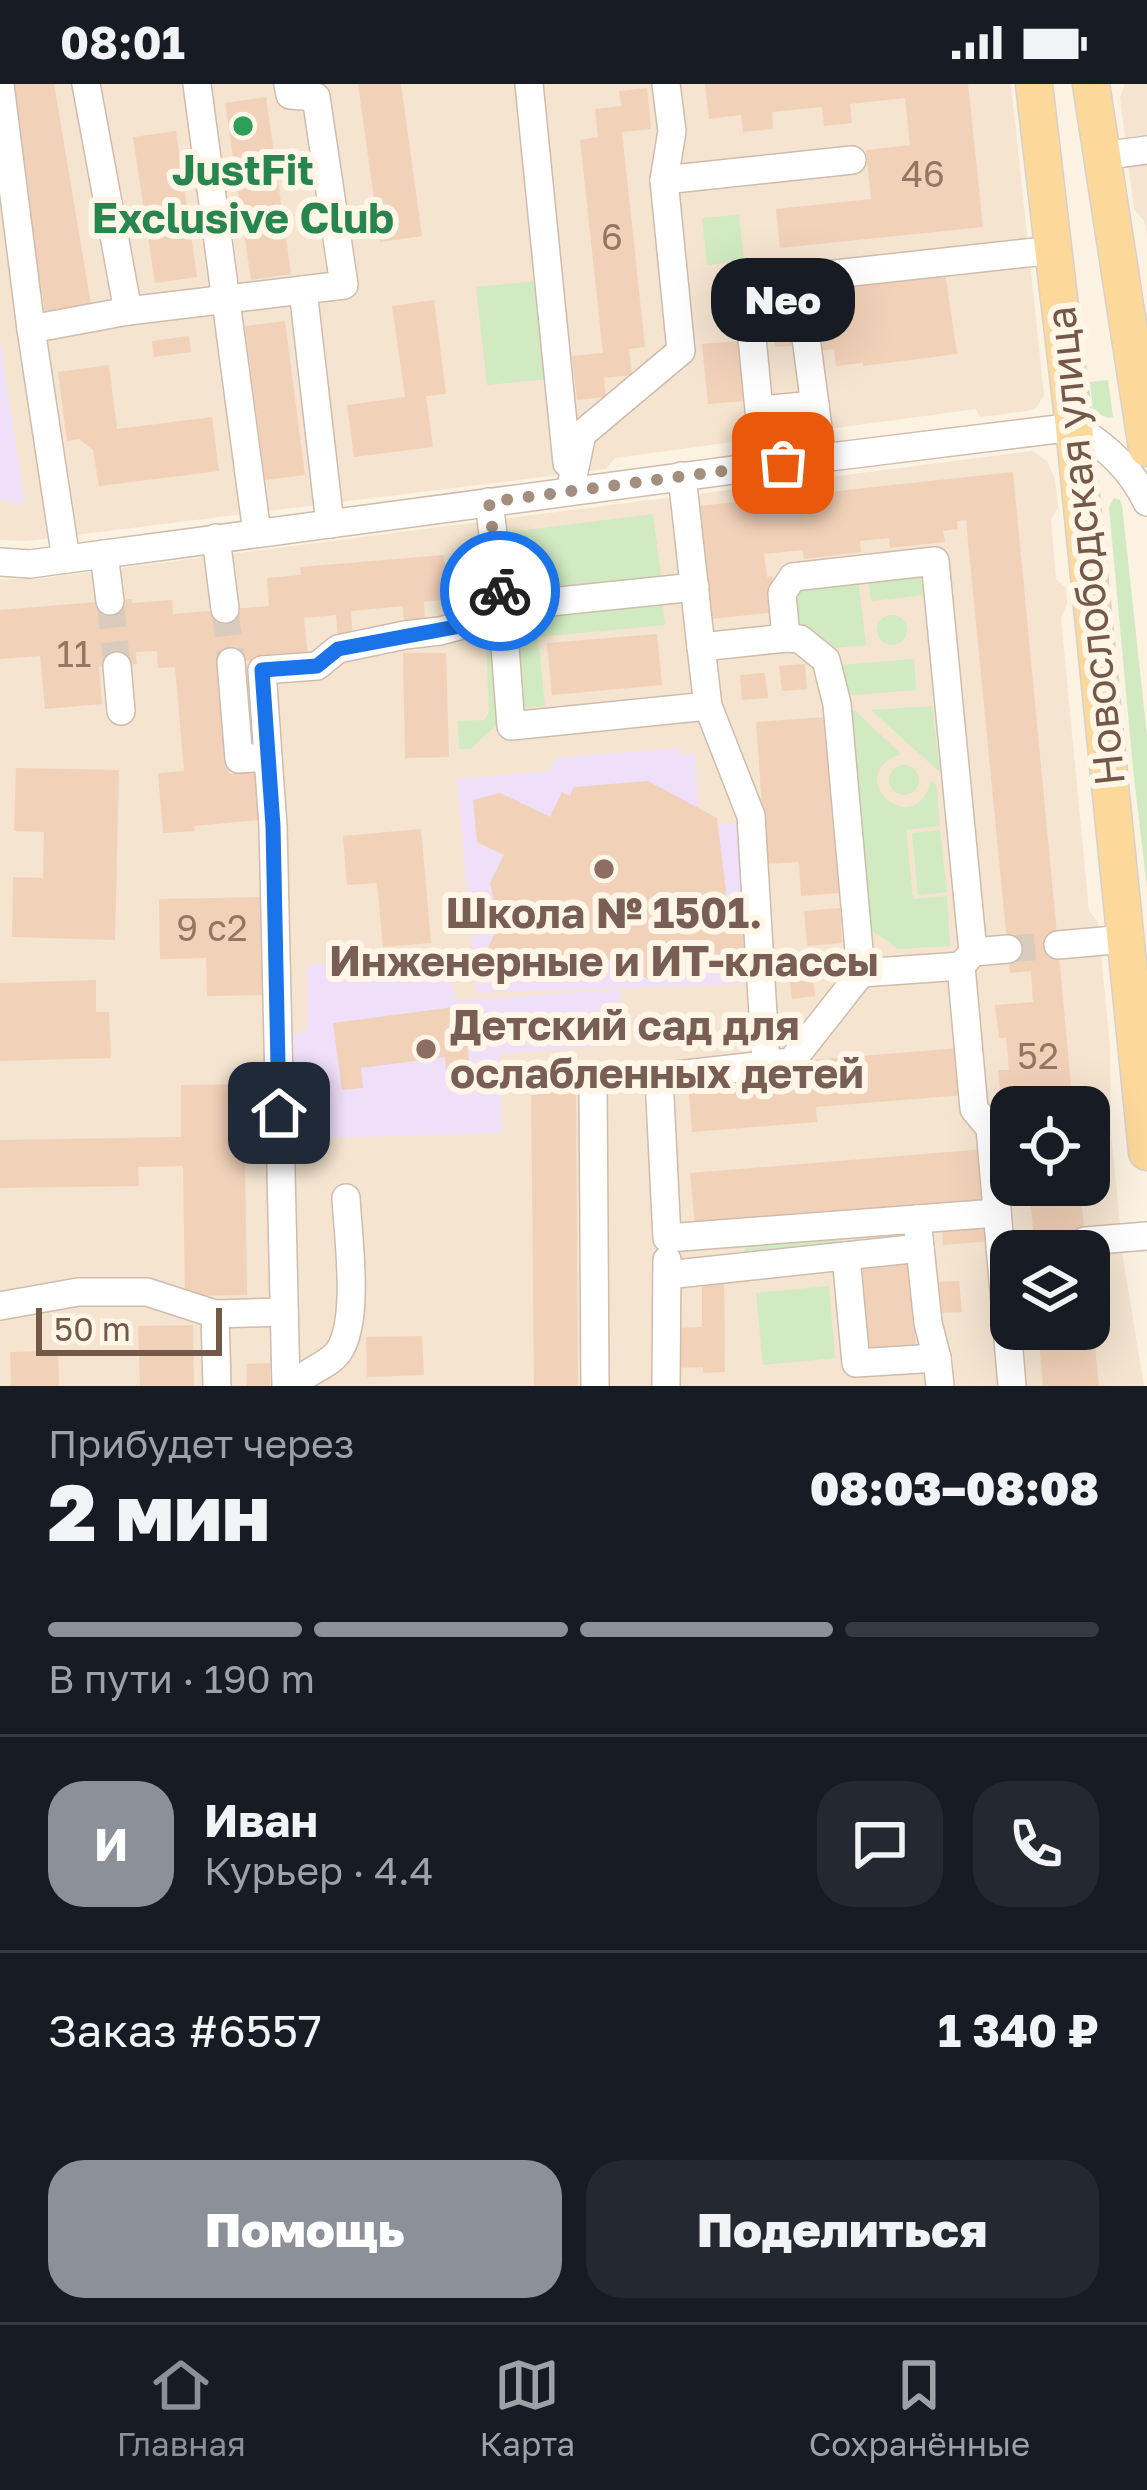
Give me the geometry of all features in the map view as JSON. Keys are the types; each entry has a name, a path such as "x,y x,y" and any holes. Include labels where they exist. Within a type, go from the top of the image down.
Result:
{"main road":[{"name":"Новослободская улица","path":"1034,84 1074,427 1147,1152"},
{"name":"Новослободская улица","path":"1091,84 1147,448"}],"street":[{"path":"86,84 128,310"},
{"path":"197,84 257,533"},
{"path":"31,328 128,310 344,285 316,97 290,95 288,84"},
{"path":"529,84 570,491"},
{"path":"570,491 582,434 681,352 664,180 672,131 666,84"},
{"path":"0,85 66,560"},
{"path":"1101,156 1147,150"},
{"path":"664,180 852,160"},
{"path":"822,458 798,278 1054,250"},
{"path":"303,290 330,524"},
{"path":"750,317 759,410 815,405"},
{"path":"0,562 66,560 1074,427 1115,456 1147,502"},
{"path":"682,476 708,706 751,816 766,1064"},
{"path":"489,502 512,726 708,706"},
{"path":"216,538 225,610"},
{"path":"104,554 110,601"},
{"path":"786,638 782,593 793,578 934,561 967,959 974,1109 990,1128 998,1230"},
{"path":"290,1386 284,1312 274,871 262,670 317,666 338,649 466,625 502,607 695,587"},
{"path":"666,1386 667,1238 659,1077 791,1062 861,973 837,704 826,660 800,639 701,647"},
{"path":"231,662 239,759 268,757"},
{"path":"117,666 121,711"},
{"path":"1058,945 1125,939"},
{"path":"861,973 1008,949"},
{"path":"593,1081 595,1386"},
{"path":"290,1386 339,1352 352,1320 346,1198"},
{"path":"667,1238 997,1213"},
{"path":"846,1256 856,1363 939,1372 928,1323 917,1219"},
{"path":"1110,1239 1147,1236"},
{"path":"667,1275 920,1248"},
{"path":"0,1306 78,1292 146,1292 215,1314 284,1312"},
{"path":"215,1314 217,1386"},
{"path":"1009,1350 1012,1386"}],"shaded area":[{"path":"0,84 1011,84 1044,395 1036,408 1027,411 980,417 976,409 615,458 606,469 27,541 0,540"},
{"path":"1125,84 1147,84 1147,236 1145,222 1134,209 1120,97"},
{"path":"0,338 25,505 0,500"},
{"path":"1032,451 1047,461 1058,507 1051,519 1056,579 1066,588 1067,604 1061,618 1089,911 1098,922 1110,1047 1111,1132 1124,1265 1144,1386 0,1386 0,579 36,579"},
{"name":"Школа № 1501. Инженерные и ИТ-классы","path":"679,748 680,755 694,753 699,808 717,818 718,824 740,823 749,984 476,993 457,779 549,771 556,758"},
{"name":"Детский сад для ослабленных детей","path":"446,952 456,1000 620,990 622,1045 500,1054 502,1133 297,1139 289,1036 307,1030 307,965"}],"green space":[{"path":"739,215 744,261 707,265 702,218"},
{"path":"536,281 547,379 487,385 476,287"},
{"path":"1108,380 1113,417 1109,418 1093,412 1090,382"},
{"path":"1114,498 1122,505 1147,736 1147,888 1109,507"},
{"path":"653,514 661,576 511,595 503,533"},
{"path":"931,570 934,594 871,601 868,577"},
{"path":"491,575 492,603 464,617 462,577"},
{"path":"858,579 866,645 836,648 812,629 795,628 792,592 798,584"},
{"path":"662,600 665,625 538,637 545,706 523,708 514,614"},
{"path":"892,615 907,630 892,645 877,630"},
{"path":"497,637 501,720 471,749 459,749 458,721 484,720 489,713 486,638"},
{"path":"914,659 916,690 844,696 841,665"},
{"path":"932,706 940,772 871,710"},
{"path":"846,710 854,710 901,754 884,764 877,776 887,799 898,806 911,806 923,799 931,781 936,785 940,826 906,830 913,899 947,896 950,946 898,949 867,927"},
{"path":"904,765 919,780 904,795 889,780"},
{"path":"940,830 947,892 918,895 912,833"},
{"path":"838,1236 839,1248 747,1257 744,1251 747,1245"},
{"path":"829,1286 835,1358 763,1365 756,1293"}],"building":[{"path":"6,84 54,84 91,304 45,312"},
{"path":"358,84 401,84 422,236 380,242"},
{"path":"705,84 968,84 983,227 780,248 776,209 871,199 866,150 910,145 905,98 850,104 852,123 824,126 822,107 772,112 773,129 743,132 741,115 709,119"},
{"path":"647,88 651,129 622,132 645,347 629,349 632,375 604,378 606,397 577,400 572,356 603,353 580,140 598,137 595,109 621,106 619,91"},
{"path":"266,97 291,274 251,280 225,103"},
{"path":"176,131 197,277 155,283 133,137"},
{"path":"945,272 957,354 836,366 834,349 817,351 813,312 829,310 828,294 854,291 853,284"},
{"path":"434,300 446,394 426,396 433,447 354,457 347,405 405,397 392,306"},
{"path":"791,314 795,346 775,347 772,316"},
{"path":"285,321 305,475 265,480 245,326"},
{"path":"189,336 191,352 154,357 152,341"},
{"path":"739,341 745,401 708,404 702,344"},
{"path":"109,365 117,429 212,417 219,471 99,486 93,450 79,439 67,441 58,372"},
{"path":"1013,472 1071,1086 1000,1086 998,1070 1009,1070 1006,1038 999,1038 995,1005 1033,1002 1031,971 1010,973 966,520 957,521 958,529 943,531 945,542 890,548 889,538 860,541 861,552 804,559 803,550 764,554 776,612 712,619 699,506"},
{"path":"444,555 448,599 424,602 425,621 404,623 403,606 351,611 353,640 338,641 336,615 304,618 308,656 219,663 229,774 255,772 259,820 163,833 158,773 184,771 175,667 158,668 157,651 136,652 137,664 99,667 102,704 45,709 40,656 0,659 0,610 132,599 132,603 172,600 173,614 269,606 267,578 301,575 300,567"},
{"path":"657,634 662,685 552,695 547,643"},
{"path":"403,653 446,653 449,757 405,758"},
{"path":"805,664 807,689 782,691 779,666"},
{"path":"765,673 768,698 742,700 740,675"},
{"path":"827,717 840,893 801,896 799,862 766,864 756,722"},
{"path":"16,768 119,770 115,940 12,937 13,877 43,878 44,832 14,831"},
{"name":"Школа № 1501. Инженерные и ИТ-классы","path":"648,781 717,818 726,891 722,901 747,914 748,962 660,959 650,980 605,958 569,959 570,965 492,968 488,948 499,924 490,883 504,855 477,842 473,800 500,793 550,817 562,792 570,796 574,787"},
{"path":"421,829 431,943 383,947 377,883 347,885 343,836"},
{"path":"264,897 265,995 207,996 206,958 160,959 159,899"},
{"path":"840,908 842,943 807,946 804,911"},
{"path":"810,954 815,996 792,999 787,957"},
{"path":"96,980 96,1012 109,1012 111,1058 0,1061 0,983"},
{"path":"462,1006 471,1074 447,1077 445,1057 361,1068 363,1088 342,1090 333,1023"},
{"path":"960,1048 964,1095 816,1107 817,1122 692,1132 689,1093 814,1082 812,1060"},
{"path":"576,1076 578,1386 534,1386 531,1077"},
{"path":"244,1084 247,1295 185,1296 183,1166 138,1167 139,1186 0,1188 0,1140 181,1137 181,1085"},
{"path":"985,1149 989,1201 695,1226 690,1173"},
{"path":"1031,1206 1082,1206 1084,1230 1033,1230"},
{"path":"989,1222 990,1241 943,1245 942,1226"},
{"path":"909,1258 916,1344 866,1348 859,1262"},
{"path":"702,1277 724,1277 725,1372 679,1368 679,1328 702,1327"},
{"path":"959,1281 962,1312 942,1313 939,1282"},
{"path":"193,1325 194,1386 140,1386 138,1326"},
{"path":"422,1336 424,1375 367,1377 366,1337"},
{"path":"1040,1350 1095,1350 1099,1386 1043,1386"},
{"path":"58,1351 59,1386 11,1386 10,1352"},
{"path":"270,1363 270,1386 247,1386 246,1364"}],"tunnel":[{"path":"110,601 117,666"},
{"path":"225,609 231,662"},
{"path":"1008,949 1058,945"}],"way so far":[{"path":"500,591 489,502 783,463"}],"place":[{"name":"JustFit Exclusive Club","path":"243,126"},
{"name":"Neo","path":"783,463"},
{"name":"Школа № 1501. Инженерные и ИТ-классы","path":"604,869"},
{"name":"Детский сад для ослабленных детей","path":"426,1049"}],"route":[{"path":"279,1113 273,826 262,670 317,666 338,649 466,625 502,607 500,591"}]}
